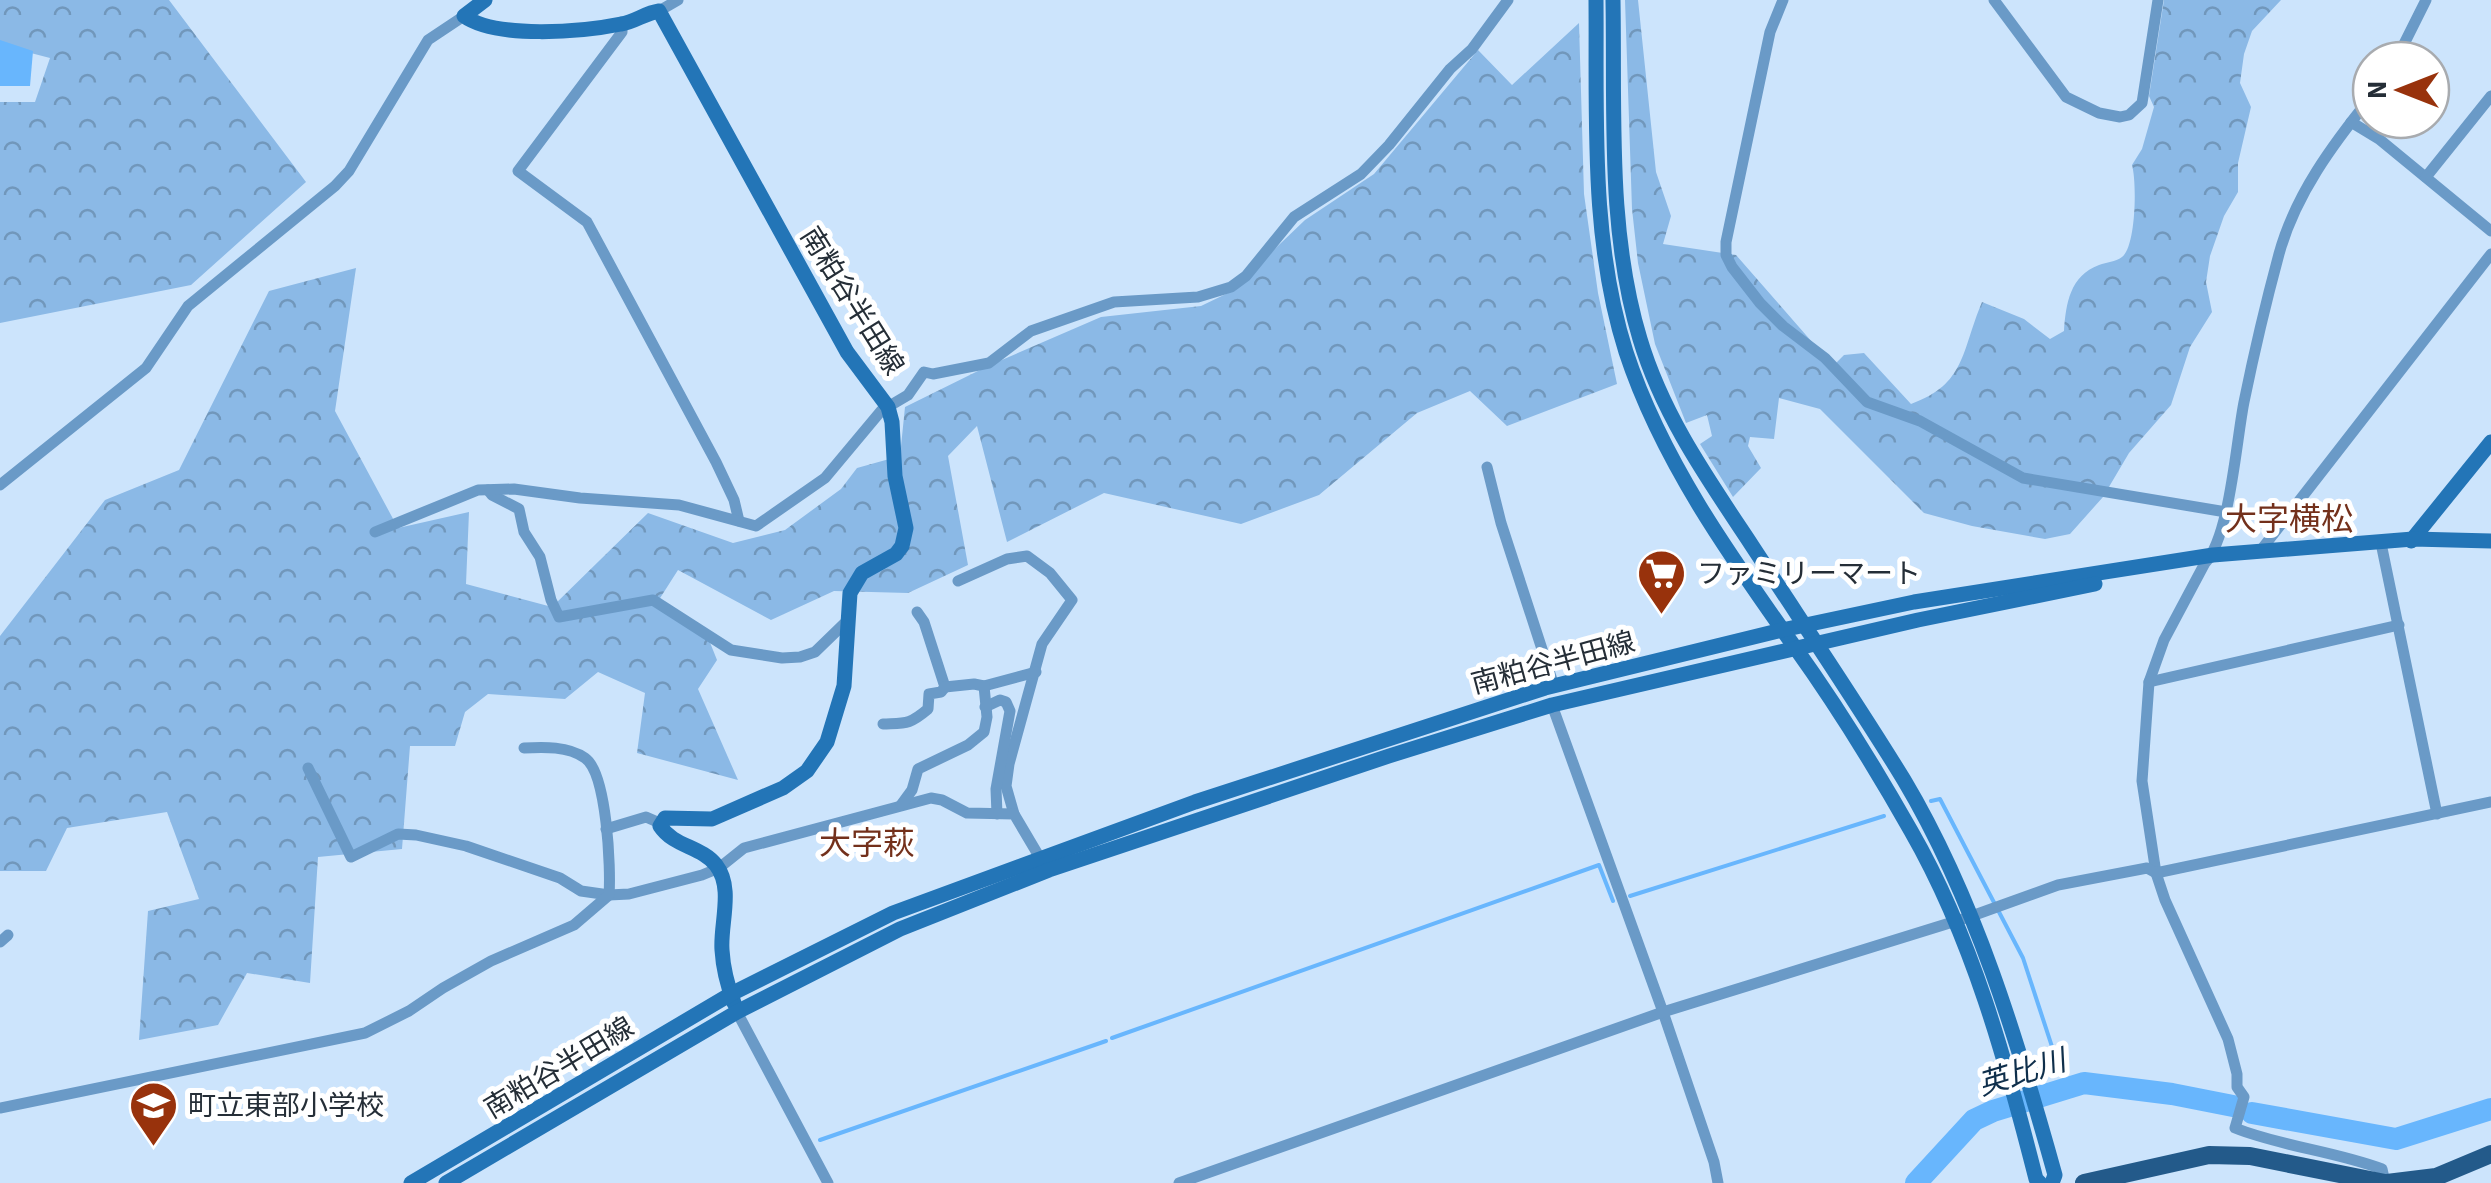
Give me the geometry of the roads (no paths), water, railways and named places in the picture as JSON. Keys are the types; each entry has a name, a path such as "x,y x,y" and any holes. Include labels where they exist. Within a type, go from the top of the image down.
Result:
{"main road":[{"path":"485,0 464,16 475,24 513,31 622,24 659,12"},
{"path":"1596,0 1601,235 1626,352 1646,406 1686,483 1911,830 1962,920 2004,1005 2055,1175 2052,1183"},
{"path":"1613,0 1617,213 1639,338 1659,390 1690,451 1904,781 1930,828 1962,920 2040,1183"},
{"name":"南粕谷半田線","path":"659,12 848,352 888,407 895,476 905,513 905,540 896,554 862,573 854,582 839,708 826,742 807,771 783,788 712,819 665,818 662,824"},
{"path":"2409,544 2491,442"},
{"name":"南粕谷半田線","path":"446,1183 737,1012 900,929 1044,864 1282,773 1554,686 1914,602 2261,550 2491,541"},
{"name":"南粕谷半田線","path":"410,1183 731,994 893,913 1552,705 1816,643 2209,559 2409,544 2491,550"},
{"path":"662,824 667,836 700,850 720,868 726,904 722,949 737,1012"},
{"path":"2084,1183 2209,1155 2250,1156 2386,1183 2418,1182 2467,1167 2491,1154"}],"street":[{"path":"659,12 678,0"},
{"path":"375,532 478,490 514,488 580,498 679,505 756,526 801,498 845,458 881,411 908,395 924,372 932,374 989,362 1031,331 1114,302 1198,297 1231,287 1246,276 1294,217 1370,164 1472,48 1508,0"},
{"path":"1784,0 1770,32 1726,242 1726,256 1732,268 1760,303 1825,358 1867,402 1920,422 2024,478 2226,512"},
{"path":"1994,0 2066,97 2099,113 2120,117 2129,115 2142,103 2158,0"},
{"path":"2406,40 2426,0"},
{"path":"0,485 146,368 188,306 335,186 349,171 428,40 464,16"},
{"path":"622,24 622,32 518,171 587,222 716,462 734,500 739,522"},
{"path":"2426,177 2491,96"},
{"path":"2351,122 2307,187 2279,254 2245,398 2226,512 2209,559 2164,640 2148,682 2142,781 2156,873 2228,1039 2238,1074 2238,1087 2244,1097 2235,1128 2382,1168 2386,1183"},
{"path":"2380,140 2491,231"},
{"path":"2261,550 2491,254"},
{"path":"1486,467 1500,523 1554,686"},
{"path":"488,490 492,496 519,509 524,532 540,557 559,617 654,600 731,650 782,658 815,652 848,620"},
{"path":"2382,548 2437,814"},
{"path":"958,581 1020,555 1027,556 1050,573 1072,600 1045,636 1006,778 1014,814 1044,864"},
{"path":"917,612 924,622 945,687"},
{"path":"2148,682 2399,625"},
{"path":"884,724 903,725 918,718 928,709 929,694 945,687 984,686 1036,672"},
{"path":"902,805 912,790 918,768 968,745 984,732 984,686"},
{"path":"985,707 1000,700 1006,702 1010,711 996,789 997,814"},
{"path":"1552,705 1664,1012 1718,1183"},
{"path":"0,1108 365,1033 491,962 574,924 609,896 611,870 596,771 590,761 561,749 524,748"},
{"path":"308,768 351,857 398,834 416,835 466,846 560,878 580,891 609,896 672,884 720,868 744,848 930,798 967,813 1014,814"},
{"path":"1180,1183 1664,1012 1962,920 2058,885 2148,868 2156,873 2491,802"},
{"path":"606,830 646,817 662,824"},
{"path":"737,1012 828,1183"}],"waterway":[{"path":"1931,801 1940,799 2023,958 2059,1068"},
{"path":"1630,896 1884,816"},
{"path":"1112,1038 1599,865 1613,901"},
{"path":"820,1140 1106,1041"},
{"name":"英比川","path":"1916,1183 1974,1120 2084,1083 2233,1106"},
{"name":"英比川","path":"2252,1113 2396,1139 2491,1109"}],"place":[{"name":"ファミリーマート","path":"1662,616"},
{"name":"町立東部小学校","path":"153,1148"}],"district":[{"name":"大字横松","path":"2289,520"},
{"name":"大字萩","path":"867,844"}]}
